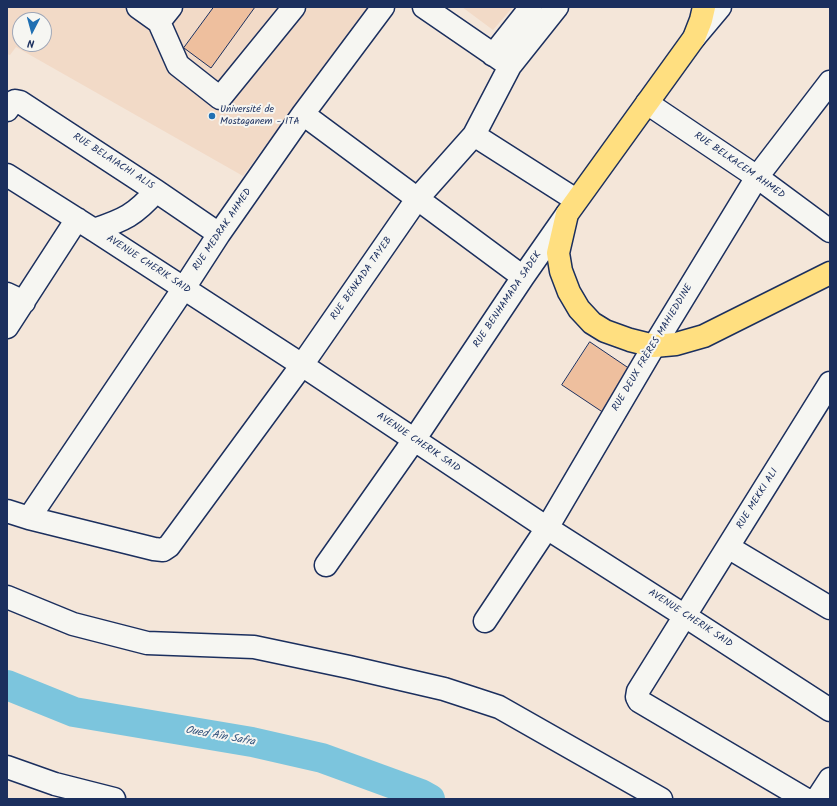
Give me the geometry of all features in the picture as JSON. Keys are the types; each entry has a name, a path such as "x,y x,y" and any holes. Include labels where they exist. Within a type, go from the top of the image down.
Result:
{"main road":[{"name":"RUE BENHAMADA SADEK","path":"572,207 694,38 704,7"},
{"path":"572,207 558,253 561,271 569,292 579,308 592,323 605,331 630,340 654,346 676,344 704,336 830,273"}],"street":[{"path":"138,7 165,14 178,65 220,98 294,7"},
{"name":"RUE MEDRAK AHMED","path":"29,518 219,234 303,114 383,7"},
{"path":"424,7 502,60 531,7"},
{"name":"RUE BENKADA TAYEB","path":"29,518 154,549 163,550 169,546 302,365 417,199 474,135 502,60 558,7"},
{"name":"RUE BENHAMADA SADEK","path":"694,38 720,7"},
{"name":"RUE DEUX FRÈRES MAHIEDDINE","path":"485,620 547,528 654,346 757,178 830,82"},
{"name":"RUE BELAIACHI ALIS","path":"7,110 12,103 16,101 20,102 219,234"},
{"name":"RUE BELKACEM AHMED","path":"647,102 757,178 830,231"},
{"path":"303,114 523,277"},
{"path":"474,135 572,207"},
{"name":"AVENUE CHERIK SAID","path":"7,175 184,288 547,528 830,710"},
{"path":"7,327 15,298 85,224 119,222 131,215 143,205 156,191"},
{"name":"RUE BENHAMADA SADEK","path":"326,565 414,440 523,277 572,207"},
{"name":"RUE MEKKI ALI","path":"805,799 639,702 637,697 638,691 830,383"},
{"path":"7,511 29,518"},
{"path":"728,547 830,608"},
{"path":"7,597 74,624 147,643 254,647 444,689 499,707 661,799"},
{"path":"7,767 55,784 114,799"},
{"path":"818,799 830,779"}],"shaded area":[{"name":"Université de Mostaganem - ITA","path":"7,7 368,7 243,176 25,52 52,52 52,12 12,12 12,52 10,55 7,54"},
{"path":"462,7 513,7 493,30"}],"building":[{"path":"214,7 255,7 211,68 184,48"},
{"path":"590,342 633,371 604,413 562,385"}],"waterway":[{"name":"Oued Aîn Safra","path":"7,685 74,712 252,742 322,758 421,794 430,799"}],"place":[{"name":"Université de Mostaganem - ITA","path":"212,116"}]}
